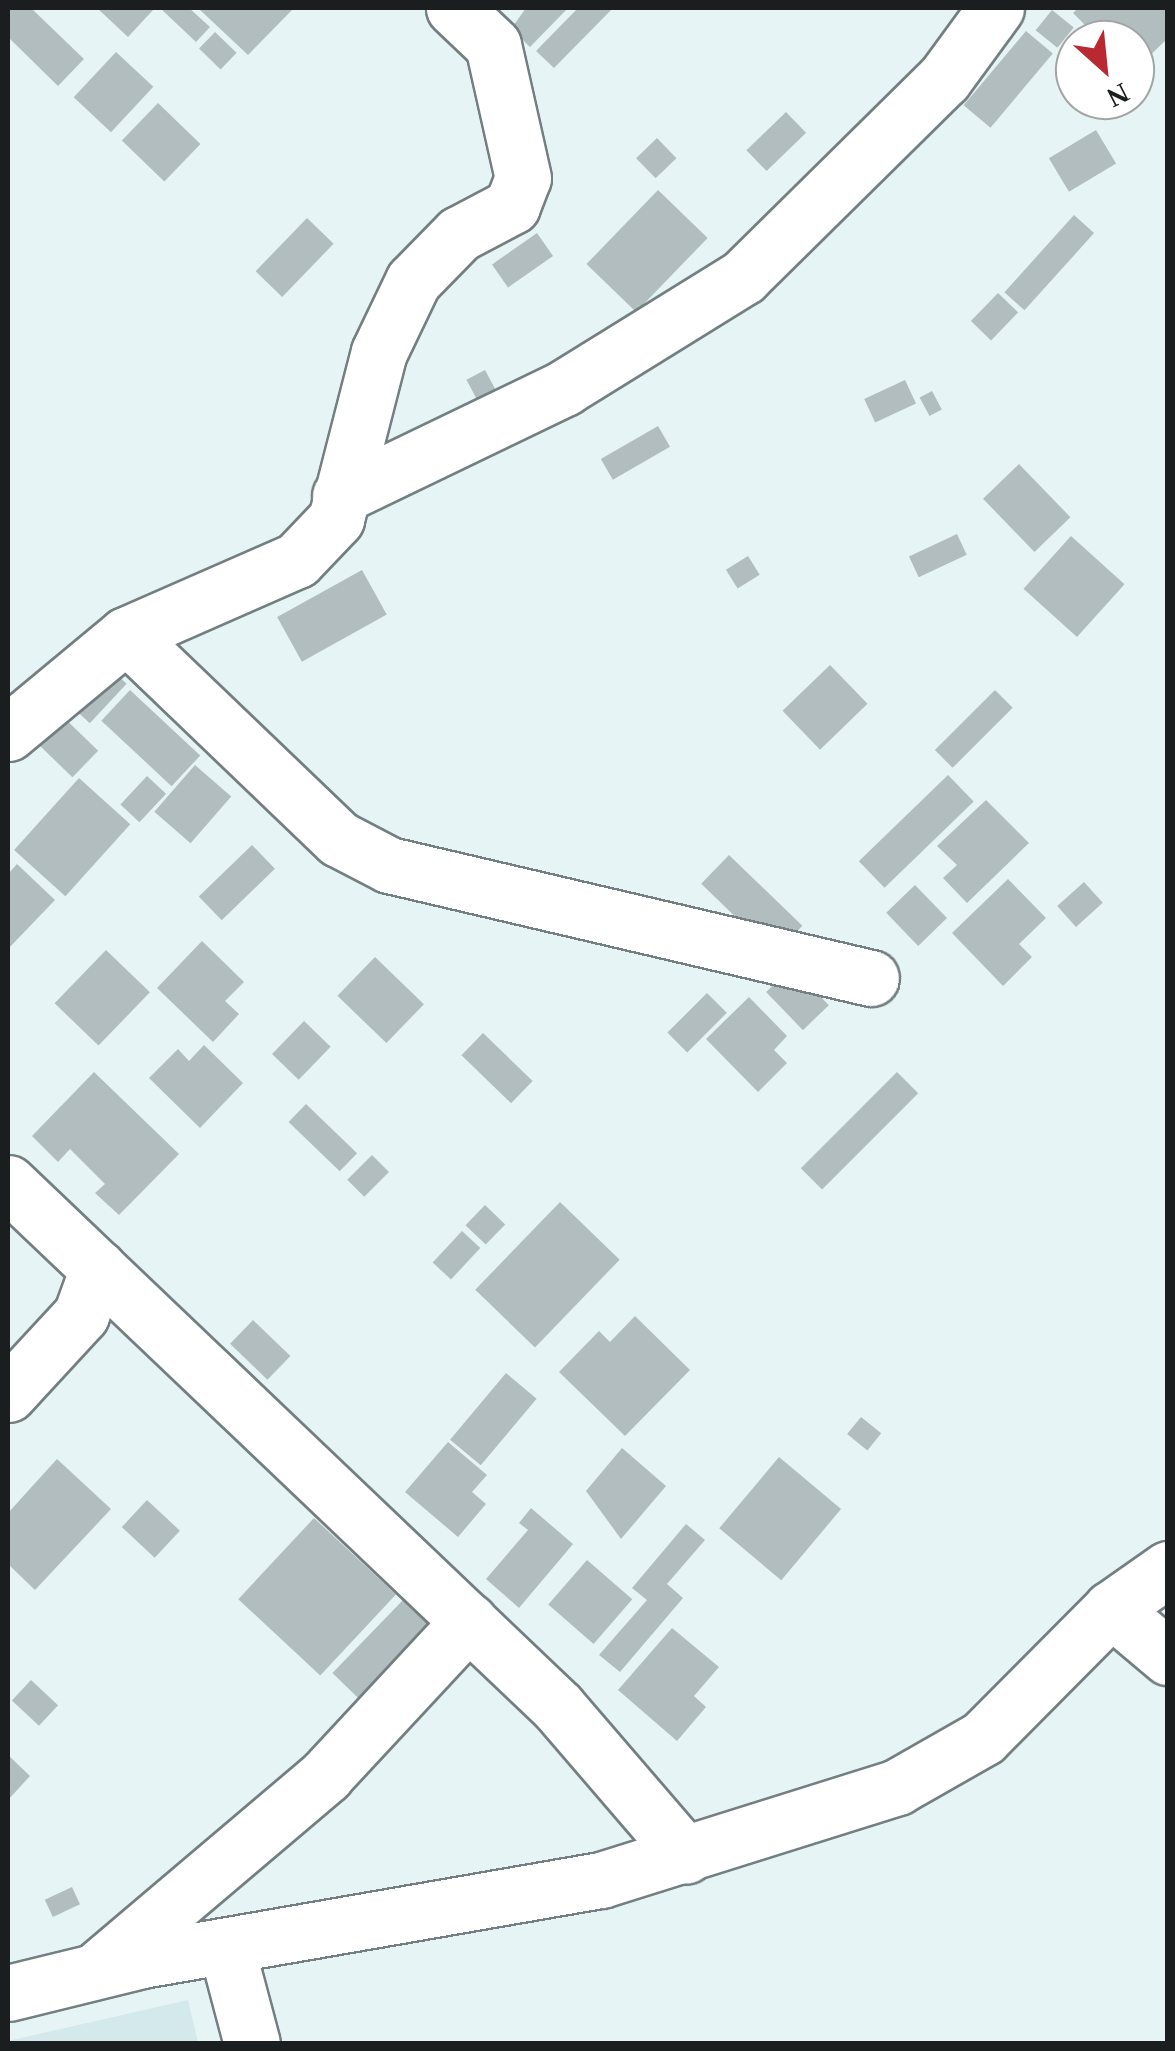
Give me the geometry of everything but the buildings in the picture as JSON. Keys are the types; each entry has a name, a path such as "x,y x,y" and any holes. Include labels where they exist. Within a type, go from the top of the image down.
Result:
{"street":[{"path":"8,733 126,635 298,560 336,519 378,352 413,282 459,234 512,206 523,178 494,46 454,8"},
{"path":"340,496 564,388 744,277 944,79 996,8"},
{"path":"126,635 339,838 389,865 871,978"},
{"path":"8,1184 470,1621 686,1856"},
{"path":"8,1394 81,1315 98,1268"},
{"path":"8,1993 226,1946 479,1906 686,1856 897,1787 983,1738 1111,1609 1168,1569"},
{"path":"1111,1609 1168,1656"},
{"path":"95,1972 326,1775 470,1621"},
{"path":"226,1946 252,2044"}],"shaded area":[{"path":"188,2000 198,2043 8,2043 8,2041"}]}
